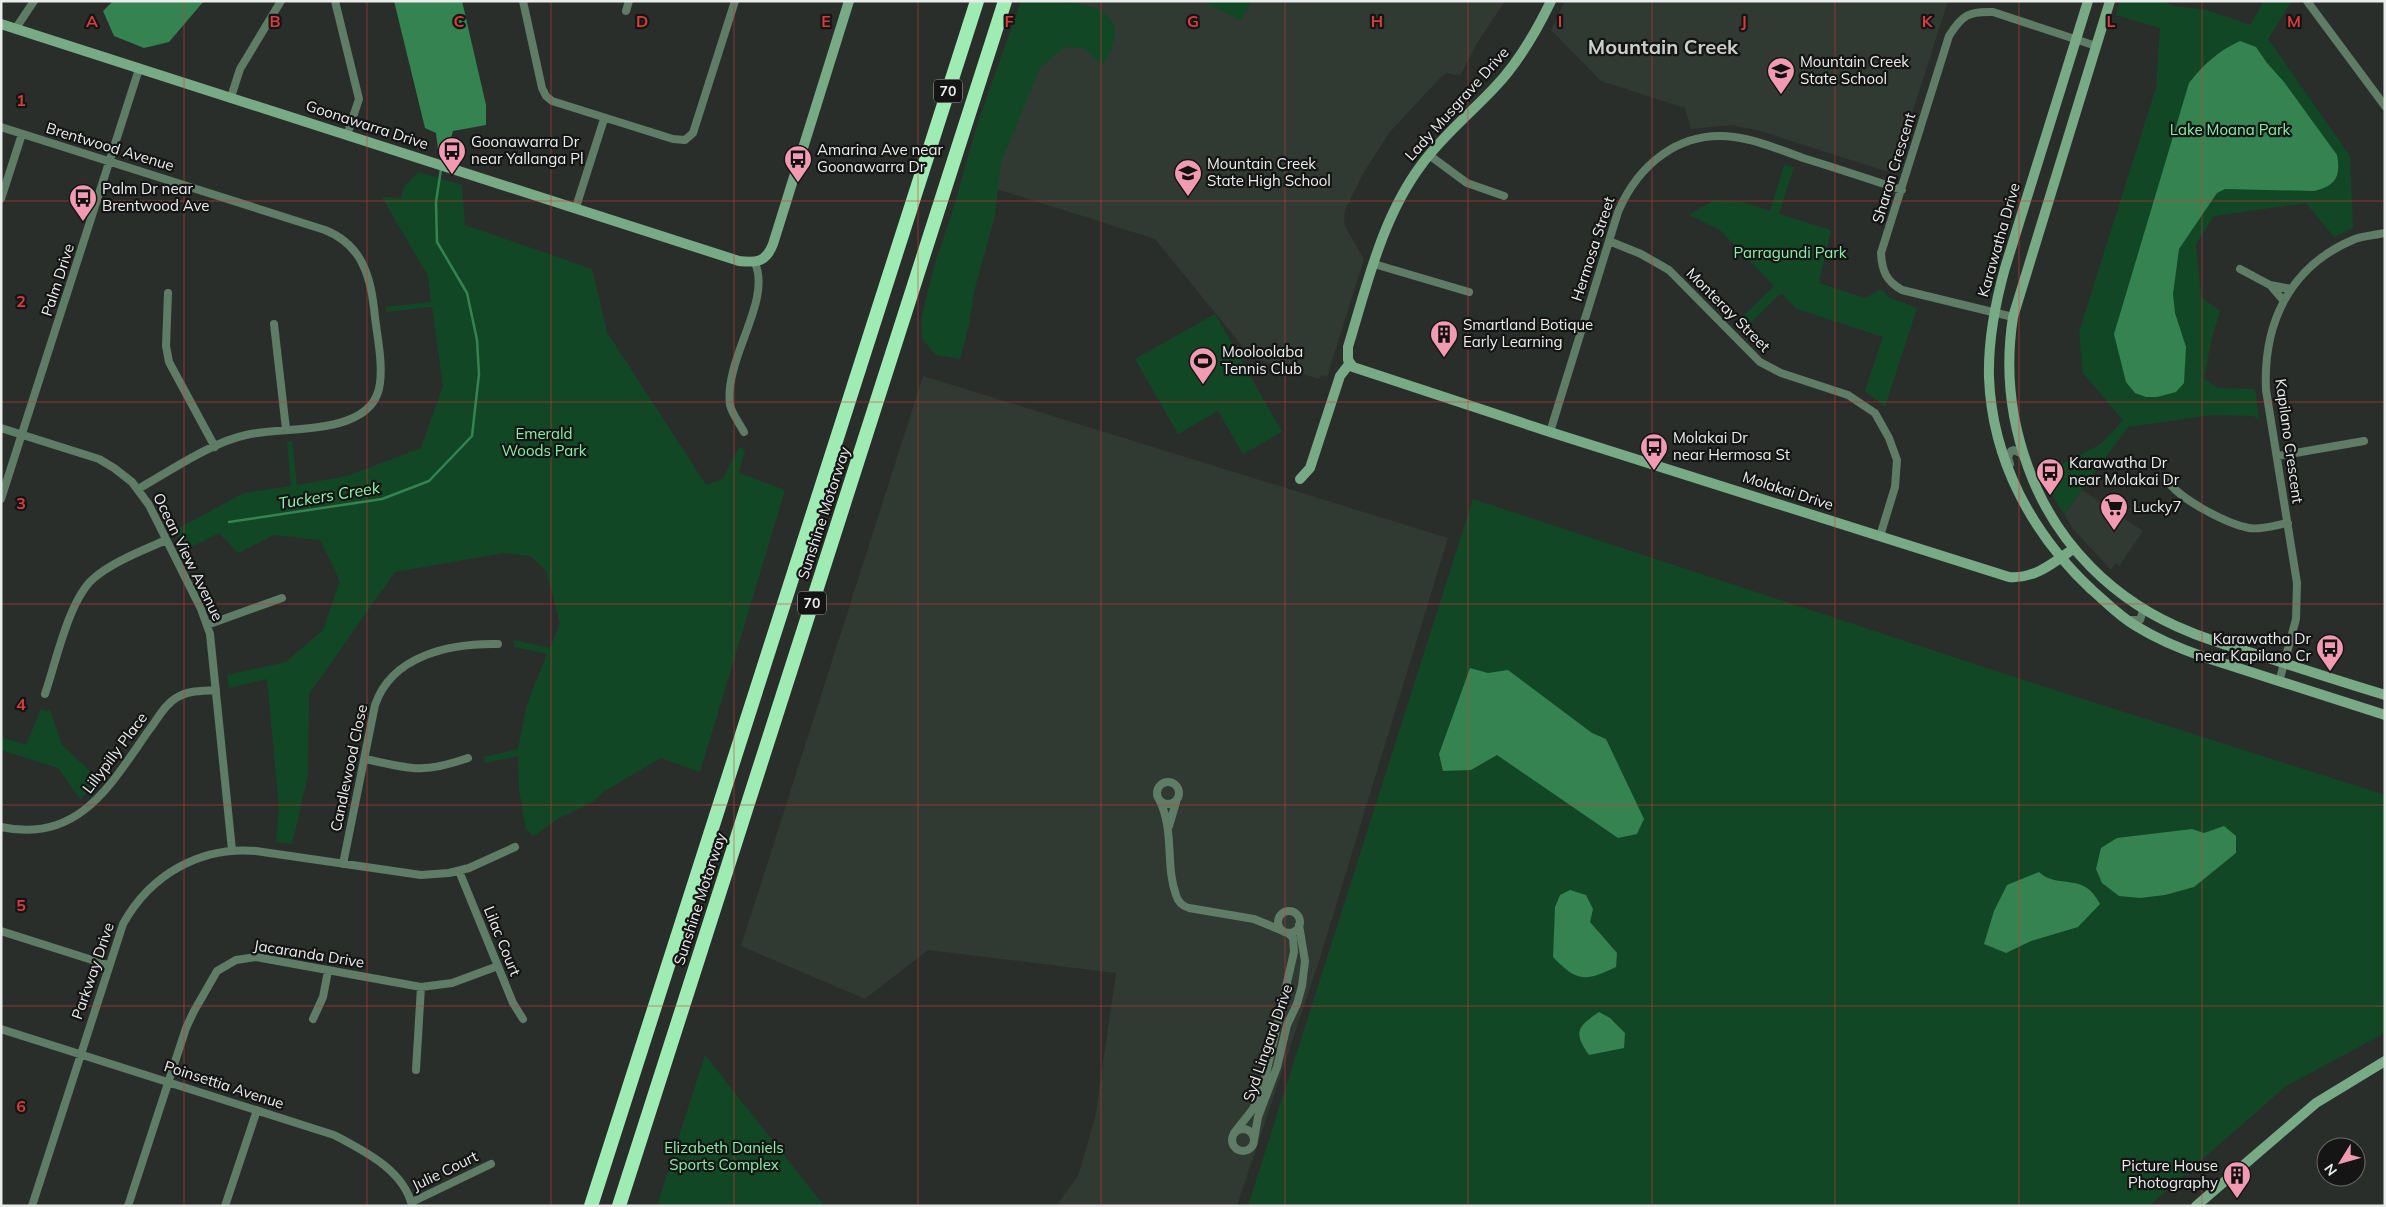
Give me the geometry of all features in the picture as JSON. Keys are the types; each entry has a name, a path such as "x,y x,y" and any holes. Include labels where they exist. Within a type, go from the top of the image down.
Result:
{"highway":[{"name":"Sunshine Motorway","path":"591,1206 977,1"},
{"name":"Sunshine Motorway","path":"619,1206 1005,1"}],"street":[{"path":"16,28 34,1"},
{"path":"231,97 240,69 281,1"},
{"path":"335,1 359,99 347,135"},
{"path":"523,1 542,88 546,96 552,101 604,119 673,139 685,140 693,133 735,1"},
{"path":"626,11 629,1"},
{"path":"744,432 730,407 730,385 734,363 750,318 759,281 755,263 762,261 767,256 773,244 849,1"},
{"name":"Lady Musgrave Drive","path":"1300,480 1310,468 1340,376 1350,363 1348,348 1374,264 1393,213 1429,155 1517,62 1534,36 1551,1"},
{"name":"Karawatha Drive","path":"2088,1 2004,268 1993,312 1990,349 1992,407 1998,435 2018,492 2032,519 2060,558 2126,620 2179,648 2385,715"},
{"path":"2110,1 2014,317 2009,344 2008,371 2014,419 2024,455 2044,506 2073,550 2106,582 2140,606 2190,632 2385,695"},
{"path":"2307,1 2385,106"},
{"name":"Sharon Crescent","path":"2014,317 1902,290 1892,284 1885,276 1881,253 1949,36 1962,19 1976,12 1993,12 2096,46"},
{"name":"Goonawarra Drive","path":"1,24 576,207 739,261 755,263"},
{"name":"Palm Drive","path":"1,499 139,68"},
{"path":"576,207 604,119"},
{"name":"Brentwood Avenue","path":"1,127 325,230 340,237 360,256 368,273 372,288 380,370 378,393 370,406 352,420 245,435 214,447 138,489"},
{"path":"1,199 22,134"},
{"name":"Hermosa Street","path":"1550,432 1609,241 1625,196 1642,171 1673,148 1702,139 1740,138 1902,190"},
{"path":"1429,155 1467,183 1504,196"},
{"name":"Kapilano Crescent","path":"2279,682 2286,664 2295,626 2297,598 2288,523 2266,390 2265,365 2270,336 2283,300 2305,273 2338,248 2356,239 2385,233"},
{"name":"Monteray Street","path":"1609,241 1641,254 1669,270 1760,362 1781,373 1848,395 1875,413 1889,438 1897,460 1895,487 1880,536"},
{"path":"1374,264 1468,292"},
{"path":"2240,269 2270,285 2291,289"},
{"path":"2270,285 2283,300"},
{"path":"168,293 166,346 170,362 214,447"},
{"path":"274,324 286,429"},
{"name":"Molakai Drive","path":"1350,363 1359,371 2009,577 2023,577 2033,574 2073,550"},
{"name":"Ocean View Avenue","path":"1,428 99,459 123,474 138,489 166,540 207,625 213,649 232,850"},
{"path":"2278,456 2364,441"},
{"name":"Karawatha Drive","path":"2018,492 2008,457 2014,450 2024,455"},
{"path":"2167,480 2176,490 2222,520 2251,529 2288,523"},
{"path":"46,694 76,601 86,585 109,567 166,540"},
{"path":"207,625 282,598"},
{"path":"2126,620 2140,620 2143,611 2140,606"},
{"name":"Candlewood Close","path":"343,864 378,697 384,686 398,670 416,658 473,645 498,644"},
{"name":"Lillypilly Place","path":"1,827 23,831 47,827 68,821 84,811 110,784 170,702 187,693 216,690"},
{"path":"365,759 427,770 468,758"},
{"path":"1168,828 1179,794 1177,786 1171,782 1166,782 1158,789 1168,828 1175,891 1180,903 1189,908 1254,919 1274,918 1287,912 1294,912 1300,919 1295,931 1285,932 1254,919"},
{"path":"1160,800 1169,804 1178,798"},
{"name":"Parkway Drive","path":"32,1206 108,965 123,924 130,912 149,889 181,865 207,855 232,850 256,851 405,874 433,875 459,871 515,847"},
{"name":"Lilac Court","path":"459,871 513,1003 523,1019"},
{"path":"1282,915 1278,922 1285,932"},
{"name":"Syd Lingard Drive","path":"1254,1140 1258,1117 1277,1067 1286,1025 1297,1004 1302,986 1305,961 1299,925"},
{"path":"1,931 108,965"},
{"name":"Syd Lingard Drive","path":"1234,1133 1257,1102 1268,1067 1294,952 1293,938 1285,932"},
{"name":"Jacaranda Drive","path":"128,1206 168,1082 194,1011 212,977 225,965 245,958 256,957 421,988 452,983 498,966"},
{"path":"313,1019 323,997 328,971"},
{"path":"416,1070 421,988"},
{"name":"Poinsettia Avenue","path":"1,1029 334,1135 392,1172 404,1187 412,1204"},
{"path":"2196,1206 2316,1103 2385,1061"},
{"path":"225,1206 257,1110"},
{"path":"1240,1129 1248,1130 1253,1134 1254,1140 1251,1148 1240,1151 1232,1144 1234,1133 1240,1129"},
{"name":"Julie Court","path":"412,1204 491,1164"}],"shaded area":[{"path":"113,1 204,1 169,42 144,48 114,36 103,11"},
{"path":"394,1 462,1 486,105 486,125 453,131 447,152 438,150 436,133 425,128"},
{"name":"Mountain Creek State High School","path":"1060,1 1505,1 1477,43 1461,74 1447,73 1442,76 1389,133 1364,172 1345,210 1344,222 1346,228 1364,259 1327,377 1321,375 1319,379 1251,357 1155,239 984,185"},
{"name":"Mountain Creek State School","path":"1565,1 1948,1 1895,167 1893,170 1885,171 1757,130 1731,125 1691,129 1685,108 1601,81 1551,30"},
{"path":"2240,41 2256,47 2284,82 2337,155 2337,174 2332,183 2314,191 2225,189 2217,193 2179,249 2173,294 2175,313 2186,347 2184,383 2176,392 2157,397 2146,397 2135,393 2126,382 2114,334 2189,83 2212,59"},
{"path":"923,376 1448,538 1320,958 1237,1206 1056,1206 1078,1176 1095,1118 1116,973 928,950 865,999 741,946"},
{"path":"2082,490 2143,531 2119,566 2116,563 2111,570 2074,530 2064,514"},
{"path":"1470,668 1488,673 1508,670 1592,733 1606,739 1644,819 1637,834 1618,838 1497,755 1471,770 1443,771 1439,754"},
{"path":"2224,826 2236,836 2236,853 2194,887 2165,895 2140,898 2119,896 2102,883 2096,869 2101,848 2117,838 2192,829 2204,833"},
{"path":"2039,872 2054,880 2079,884 2094,894 2100,904 2078,927 2031,941 2006,953 1984,944 1994,911 2007,885"},
{"path":"1570,890 1586,895 1593,909 1590,922 1617,953 1616,967 1596,975 1582,977 1569,971 1553,957 1555,907 1560,895"},
{"path":"1599,1012 1610,1018 1625,1033 1624,1048 1589,1055 1581,1041 1580,1030 1586,1022"}],"green space":[{"path":"1021,1 1080,4 1096,9 1108,16 1114,28 1113,44 1103,65 1083,48 1064,47 1040,68 1001,162 995,215 975,288 968,329 960,359 936,355 922,339 921,319 935,263 951,216 978,122"},
{"path":"1203,1 1251,1 1241,21"},
{"name":"Lake Moana Park","path":"2120,1 2162,1 2175,6 2207,10 2250,25 2264,1 2292,1 2268,39 2350,156 2353,228 2334,237 2306,203 2214,216 2196,244 2201,297 2220,311 2211,341 2204,379 2218,388 2255,389 2259,420 2254,416 2212,415 2128,427 2064,514 2051,493 2043,474 2101,444 2123,420 2083,373 2079,332 2156,88 2160,28 2116,15"},
{"name":"Parragundi Park","path":"1784,165 1794,167 1779,214 1831,230 1819,283 1865,298 1882,289 1888,297 1917,308 1885,407 1865,391 1883,337 1797,309 1781,293 1744,329 1737,322 1774,286 1720,230 1689,215 1714,200 1747,203 1770,211"},
{"name":"Emerald Woods Park","path":"418,172 462,185 465,225 592,269 607,332 706,485 723,479 739,447 745,450 739,473 785,490 700,772 661,758 603,792 594,801 559,818 534,836 526,829 519,789 518,756 485,763 484,757 518,749 527,704 547,654 515,647 513,640 550,648 560,623 546,570 530,556 504,553 395,572 309,694 308,775 292,844 276,842 279,808 267,679 229,688 227,675 286,662 323,630 340,581 320,540 274,535 238,553 219,533 185,550 175,530 244,493 291,486 287,441 292,441 297,485 347,476 421,448 443,386 432,307 386,312 386,307 431,302 428,276 382,197 401,198 404,187"},
{"name":"Mooloolaba Tennis Club","path":"1215,314 1282,432 1243,454 1218,411 1178,434 1135,359"},
{"path":"1473,499 2011,676 2385,795 2385,1033 2286,1086 2149,1206 1248,1206"},
{"path":"41,709 50,710 62,745 99,780 80,799 58,768 1,750 1,737 26,745"},
{"name":"Elizabeth Daniels Sports Complex","path":"705,1055 824,1206 657,1206"}],"waterway":[{"name":"Tuckers Creek","path":"442,163 444,149"},
{"name":"Tuckers Creek","path":"229,522 382,499 429,481 472,436 479,374 477,340 467,293 437,242 436,202 441,169"}],"place":[{"name":"Mountain Creek State School","path":"1781,95"},
{"name":"Goonawarra Dr near Yallanga Pl","path":"452,175"},
{"name":"Amarina Ave near Goonawarra Dr","path":"798,183"},
{"name":"Mountain Creek State High School","path":"1188,197"},
{"name":"Palm Dr near Brentwood Ave","path":"83,222"},
{"name":"Smartland Botique Early Learning","path":"1444,358"},
{"name":"Mooloolaba Tennis Club","path":"1203,385"},
{"name":"Molakai Dr near Hermosa St","path":"1654,471"},
{"name":"Karawatha Dr near Molakai Dr","path":"2050,496"},
{"name":"Lucky7","path":"2114,531"},
{"name":"Karawatha Dr near Kapilano Cr","path":"2330,672"},
{"name":"Picture House Photography","path":"2237,1199"}],"district":[{"name":"Mountain Creek","path":"1663,47"}]}
